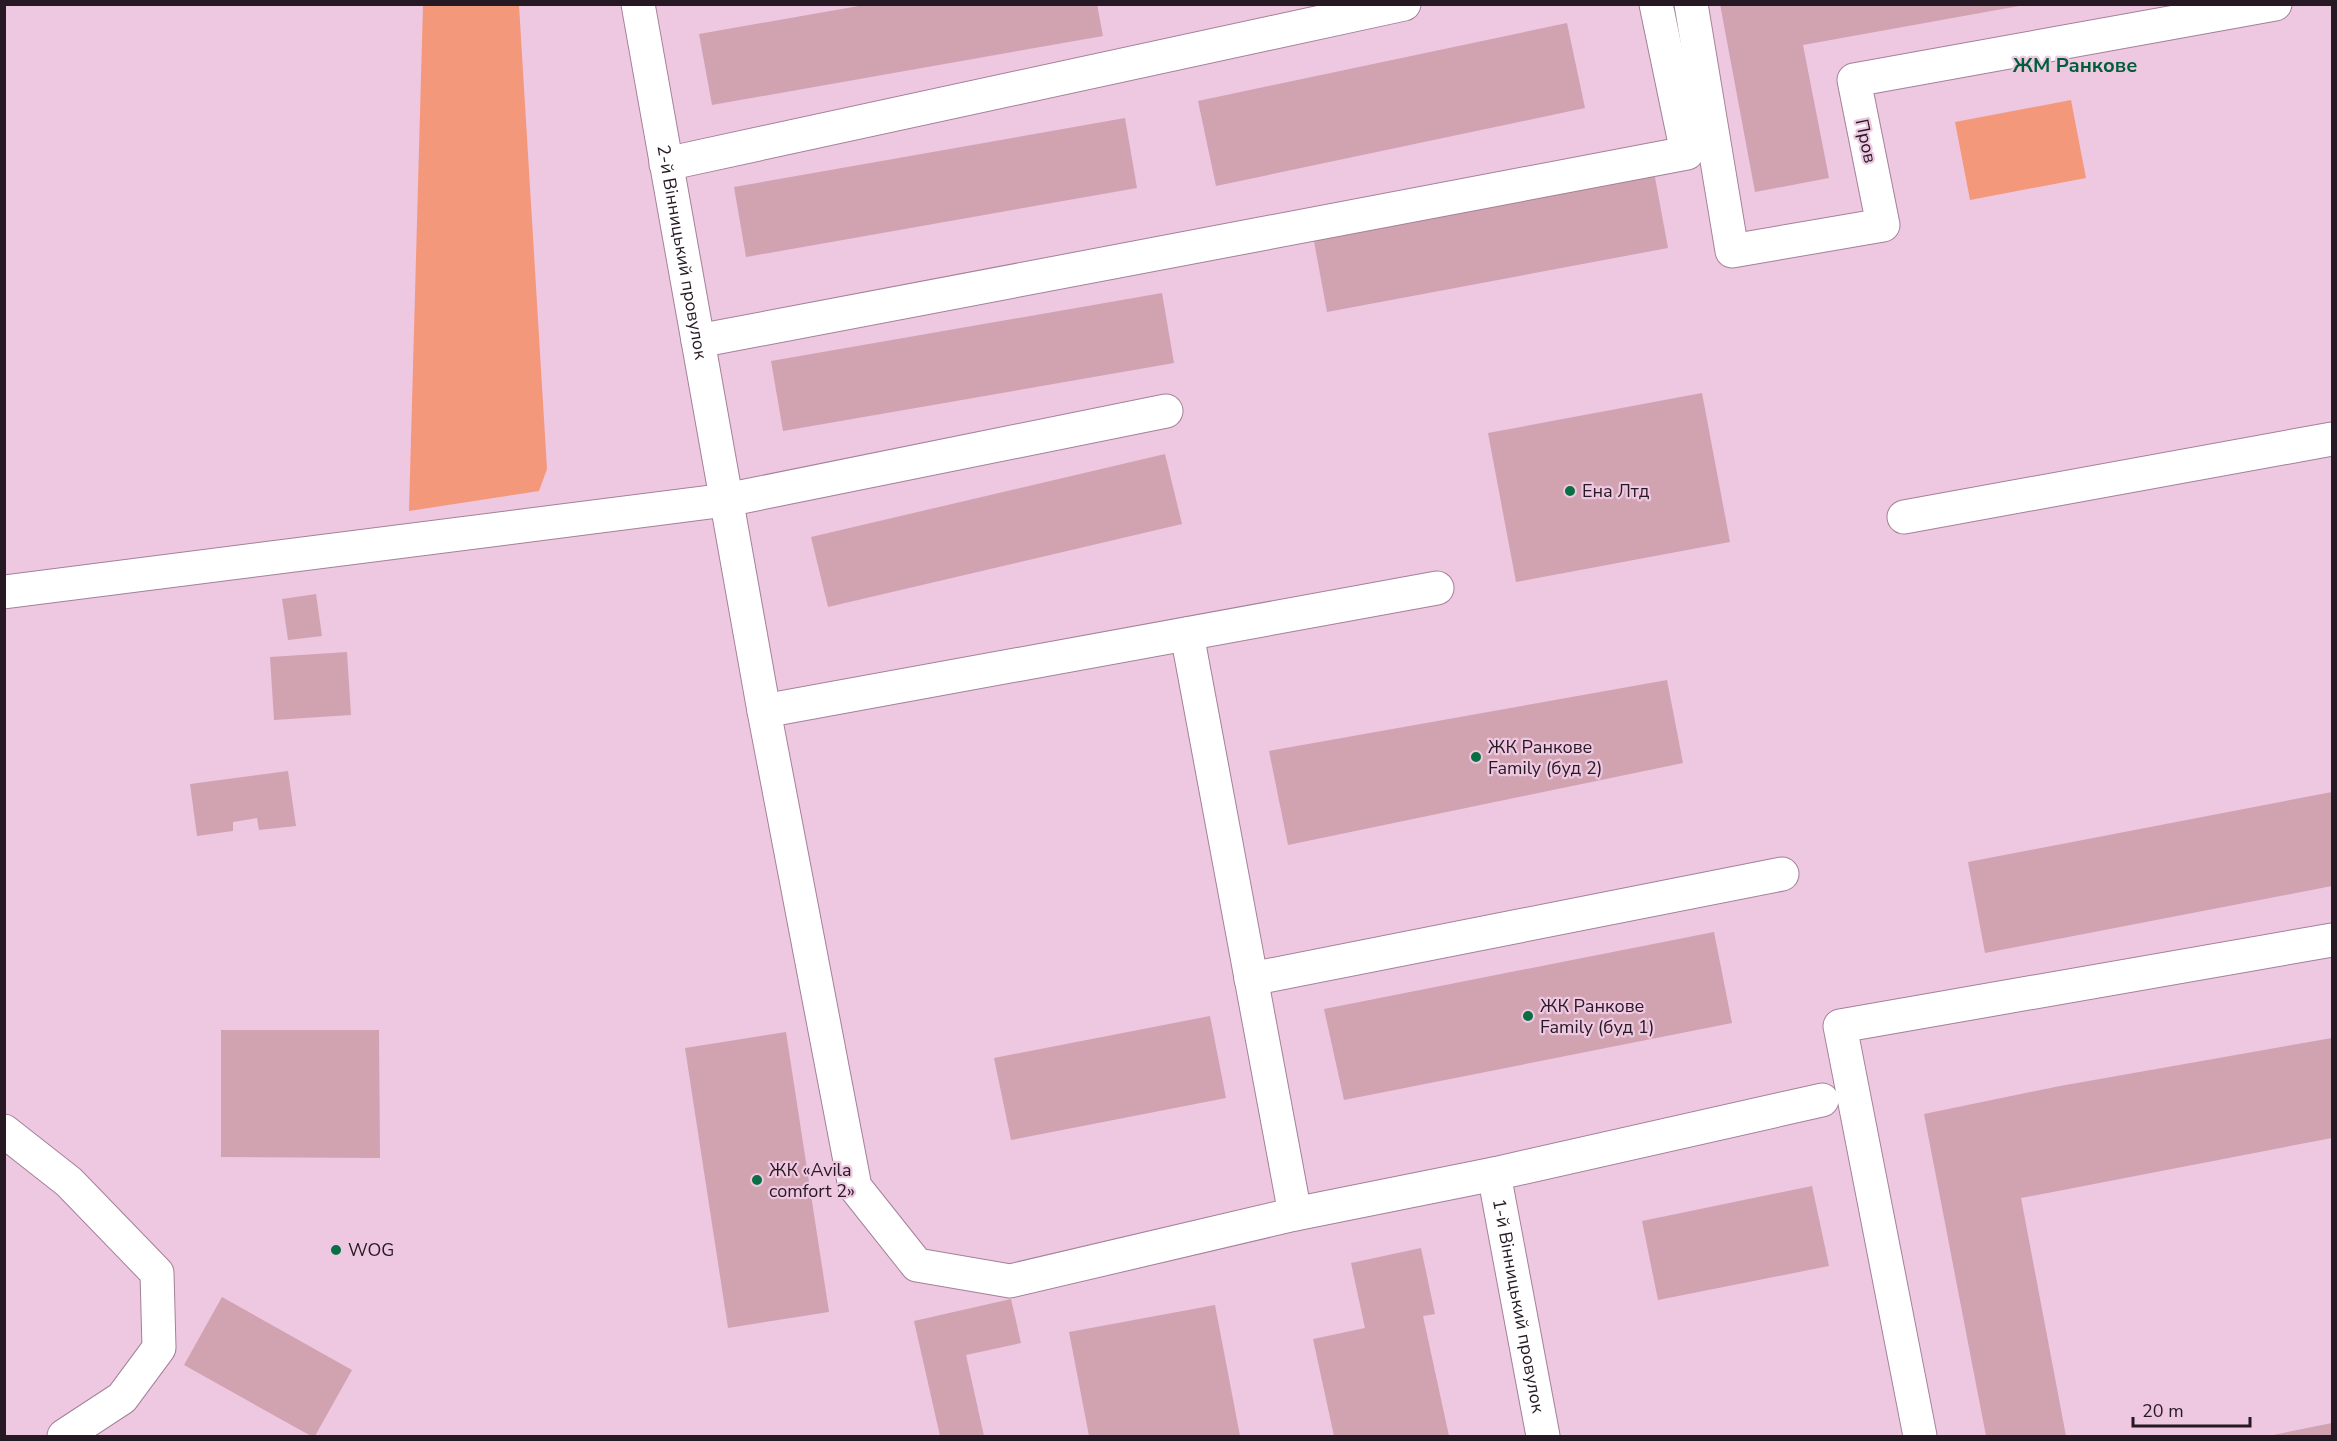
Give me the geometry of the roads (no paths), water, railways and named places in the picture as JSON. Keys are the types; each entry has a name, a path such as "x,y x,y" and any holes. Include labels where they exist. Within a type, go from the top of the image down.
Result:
{"street":[{"name":"2-й Вінницький провулок","path":"638,4 764,711 855,1187 917,1265 1010,1281 1295,1214 1494,1174 1822,1100"},
{"path":"666,164 1404,4"},
{"path":"698,341 1687,153 1656,4"},
{"name":"Пров","path":"1691,4 1732,251 1883,225 1854,80 2275,4"},
{"path":"4,591 726,500 1166,411"},
{"path":"1904,517 2332,439"},
{"path":"764,711 1437,588"},
{"path":"1187,634 1295,1214"},
{"path":"1251,979 1782,874"},
{"path":"1920,1437 1840,1026 2332,940"},
{"path":"4,1131 69,1182 157,1273 159,1348 122,1398 64,1437"},
{"name":"1-й Вінницький провулок","path":"1494,1174 1543,1437"}],"place":[{"name":"Ена Лтд","path":"1570,491"},
{"name":"ЖК Ранкове Family (буд 2)","path":"1476,757"},
{"name":"ЖК Ранкове Family (буд 1)","path":"1528,1016"},
{"name":"ЖК «Avila comfort 2»","path":"757,1180"},
{"name":"WOG","path":"336,1250"}],"district":[{"name":"ЖМ Ранкове","path":"2075,65"}]}
